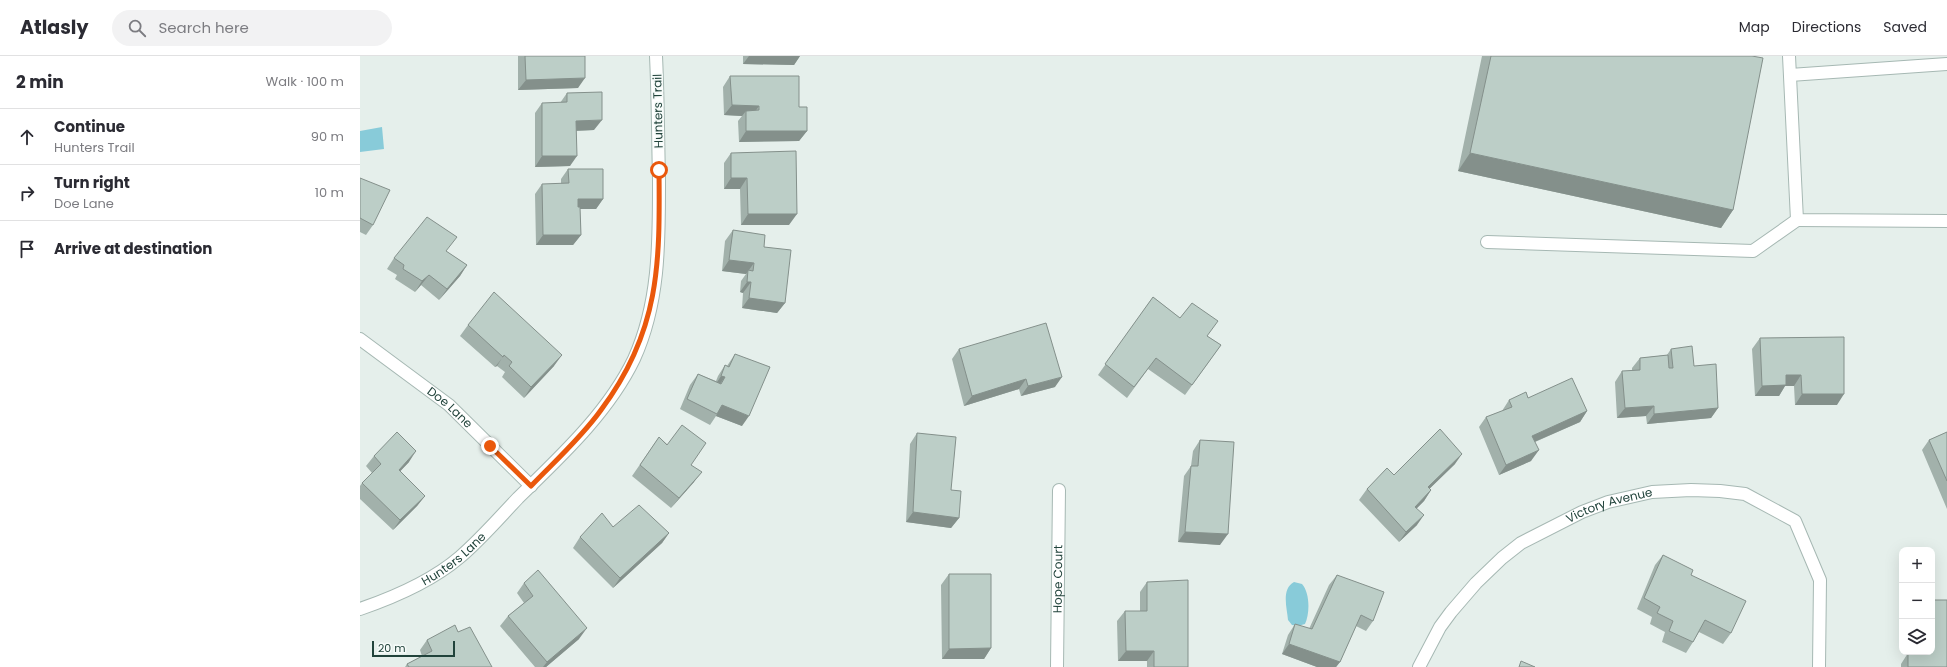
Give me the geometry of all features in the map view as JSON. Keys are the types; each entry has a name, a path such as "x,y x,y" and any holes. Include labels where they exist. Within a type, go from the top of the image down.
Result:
{"street":[{"name":"Hunters Trail","path":"531,486 600,412 620,384 634,358 647,319 654,292 659,242 656,56"},
{"path":"1789,56 1796,220"},
{"path":"1790,75 1947,64"},
{"path":"1487,242 1753,251 1796,220 1947,221"},
{"name":"Doe Lane","path":"360,339 449,405 531,486"},
{"name":"Hunters Lane","path":"360,609 410,589 438,573 460,557 531,486"},
{"name":"Hope Court","path":"1057,667 1059,490"},
{"name":"Victory Avenue","path":"1419,667 1440,627 1451,612 1476,583 1502,558 1522,543 1540,532 1582,512 1631,496 1652,492 1691,490 1745,494 1795,521 1820,580 1819,667"}],"water":[{"path":"382,127 384,149 360,152 360,131"},
{"path":"1294,582 1302,584 1307,592 1308,598 1307,619 1305,624 1298,626 1292,625 1288,620 1286,605 1287,589"}],"building":[{"path":"525,56 585,56 585,78 526,80"},
{"path":"1491,56 1752,56 1763,58 1733,210 1470,153"},
{"path":"730,76 799,76 799,107 807,107 807,131 746,131 746,111 759,110 759,106 732,105"},
{"path":"602,92 602,120 576,121 577,156 542,156 542,103 567,102 567,93"},
{"path":"796,151 797,214 748,214 747,178 731,178 731,153"},
{"path":"568,169 603,169 603,199 578,199 578,207 580,207 581,235 543,235 542,184 569,183"},
{"path":"360,178 390,190 373,225 360,218"},
{"path":"427,217 457,237 446,251 467,265 447,289 429,275 422,281 403,269 404,265 394,258"},
{"path":"733,230 765,235 764,247 791,250 785,303 749,298 751,282 747,282 748,270 753,271 754,263 729,260"},
{"path":"494,292 562,355 531,387 509,366 512,362 504,355 503,357 468,325"},
{"path":"1153,297 1180,318 1192,303 1218,321 1207,336 1221,345 1192,385 1156,358 1134,387 1105,364"},
{"path":"1046,323 1062,377 1028,386 1026,379 972,396 959,349"},
{"path":"1844,337 1844,394 1802,394 1801,375 1786,375 1786,385 1762,386 1760,338"},
{"path":"1692,346 1694,366 1716,364 1718,408 1654,414 1654,406 1625,408 1622,371 1640,370 1640,358 1668,355 1669,368 1673,368 1671,349"},
{"path":"735,354 770,367 749,416 722,405 717,414 687,399 698,374 721,384 725,377 721,376 725,365 729,367"},
{"path":"1572,378 1587,411 1532,436 1539,450 1506,465 1486,417 1512,407 1509,400 1526,392 1528,398"},
{"path":"682,425 706,443 691,465 702,472 679,498 640,465 659,437 667,445"},
{"path":"1440,429 1462,454 1428,487 1431,490 1415,507 1424,515 1406,532 1367,489 1387,468 1394,475"},
{"path":"397,432 416,451 399,470 425,496 400,520 362,483 381,464 374,456"},
{"path":"1947,432 1947,481 1929,440"},
{"path":"917,433 956,437 951,490 961,491 959,518 913,512"},
{"path":"1200,440 1234,442 1228,534 1185,532 1191,466 1198,466"},
{"path":"639,505 669,533 620,578 580,537 602,513 613,527"},
{"path":"1663,555 1693,570 1691,575 1746,601 1731,633 1705,620 1693,642 1669,631 1673,621 1657,613 1660,607 1644,598"},
{"path":"538,570 587,628 547,662 508,616 533,596 524,583"},
{"path":"949,574 991,574 991,648 949,649"},
{"path":"1337,575 1384,592 1373,621 1361,615 1340,662 1289,644 1295,624 1312,629"},
{"path":"1188,580 1188,667 1154,667 1154,651 1126,651 1125,611 1147,611 1147,582"},
{"path":"1935,600 1947,600 1947,667 1908,667 1908,655 1935,655"},
{"path":"455,625 458,632 470,627 492,667 409,667 407,664 432,651 427,640"},
{"path":"1521,661 1535,667 1519,667"}],"route":[{"path":"490,446 531,486 600,412 620,384 634,358 654,292 659,242 659,170"}]}
